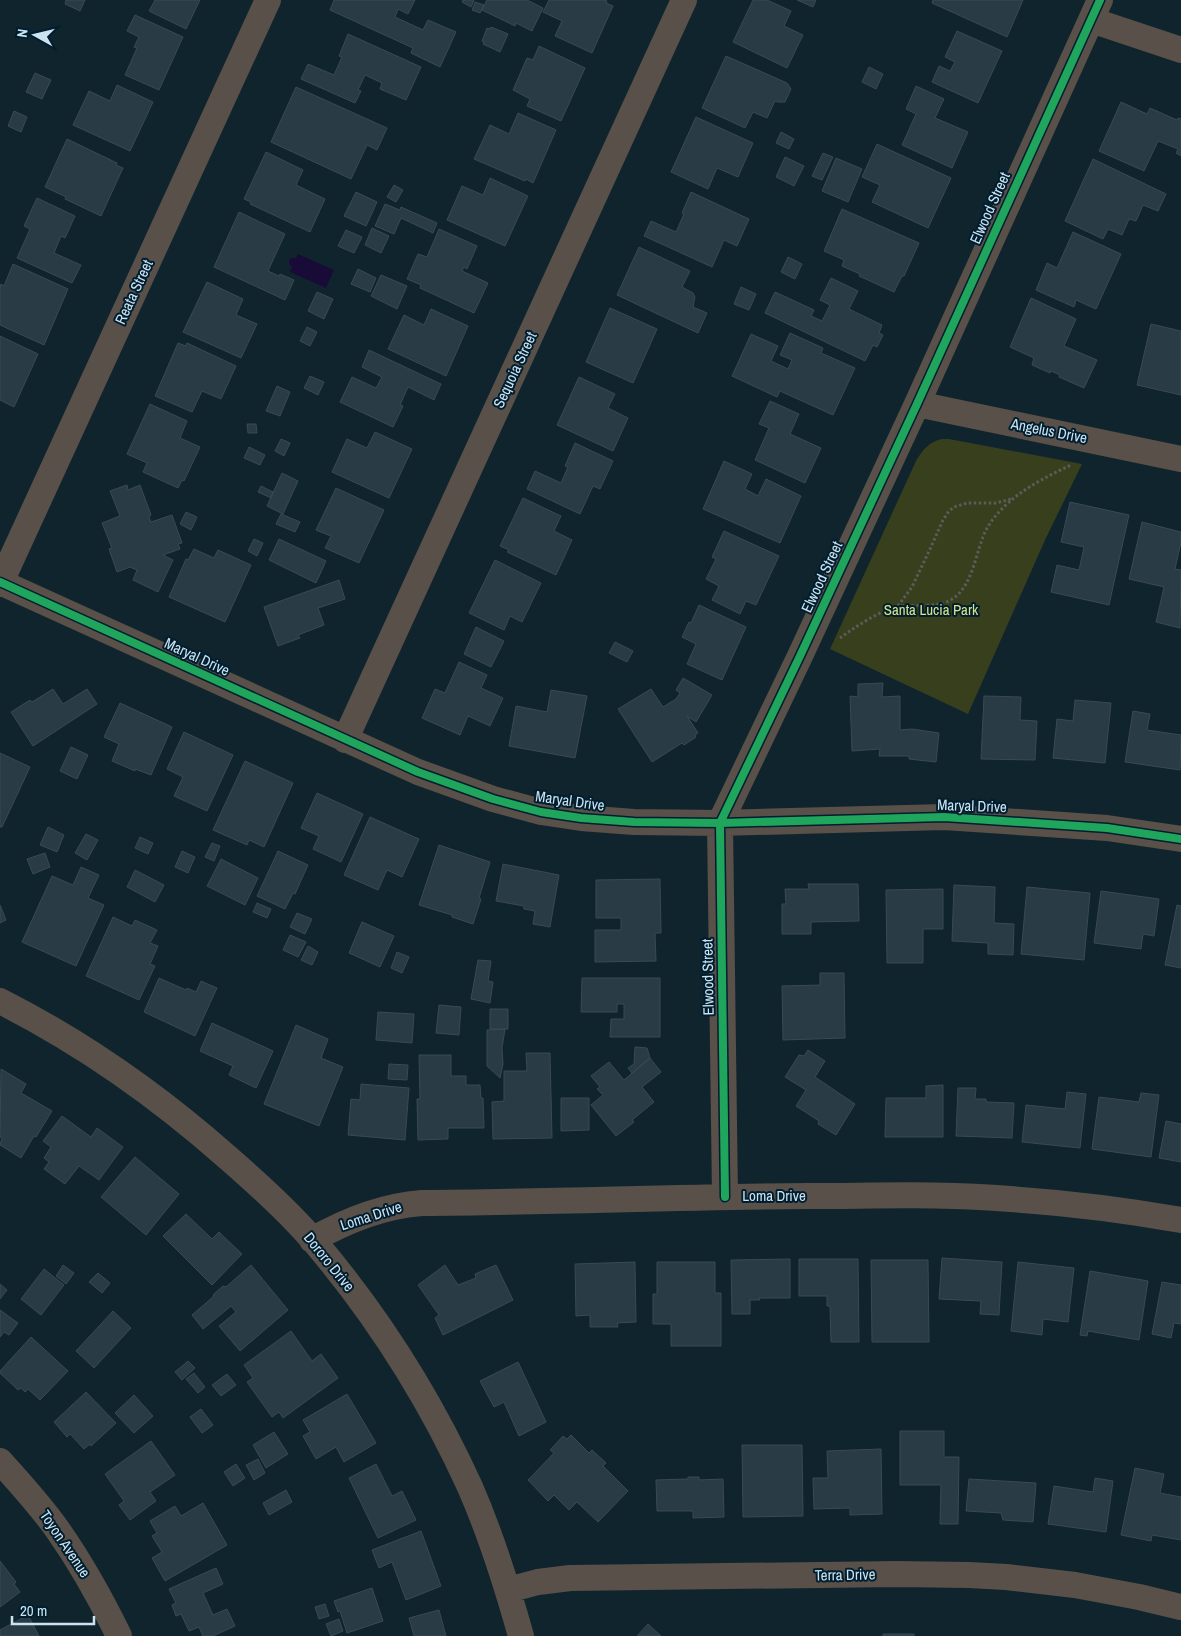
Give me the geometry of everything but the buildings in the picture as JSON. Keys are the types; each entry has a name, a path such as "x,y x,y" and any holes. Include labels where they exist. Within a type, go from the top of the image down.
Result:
{"street":[{"name":"Reata Street","path":"0,583 268,0"},
{"name":"Sequoia Street","path":"345,740 684,0"},
{"path":"1095,10 1181,50"},
{"name":"Elwood Street","path":"725,1196 720,823 917,404 1095,10"},
{"name":"Angelus Drive","path":"917,404 1181,459"},
{"name":"Maryal Drive","path":"0,583 345,740 442,782 540,812 590,819 634,822 720,823 944,817 1107,828 1181,839"},
{"name":"Dororo Drive","path":"0,1001 80,1046 170,1108 279,1204 312,1240 351,1288 388,1339 432,1411 469,1486 481,1515 508,1590 521,1636"},
{"name":"Loma Drive","path":"312,1240 351,1220 388,1208 422,1202 725,1196 941,1196 1010,1198 1103,1208 1181,1220"},
{"name":"Toyon Avenue","path":"0,1461 30,1494 57,1529 82,1567 119,1636"},
{"name":"Terra Drive","path":"508,1590 538,1582 570,1578 933,1574 1006,1577 1075,1585 1181,1607"}],"path":[{"path":"840,638 878,615 898,606 942,604 955,598 968,579 990,523 1004,506 1046,478 1076,462"},
{"path":"898,606 912,587 942,520 949,511 954,507 967,503 1005,502 1016,497"}],"green space":[{"name":"Santa Lucia Park","path":"942,439 1082,464 1045,540 968,714 830,649 916,461 927,447 933,442"}],"shaded area":[{"path":"298,254 334,270 326,288 290,272 292,267 289,264 289,260 296,258"}],"cycle path":[{"path":"725,1197 720,823 917,404 1100,0"},
{"path":"0,582 418,772 493,799 541,812 581,818 634,822 720,823 944,817 1107,828 1181,839"}]}
